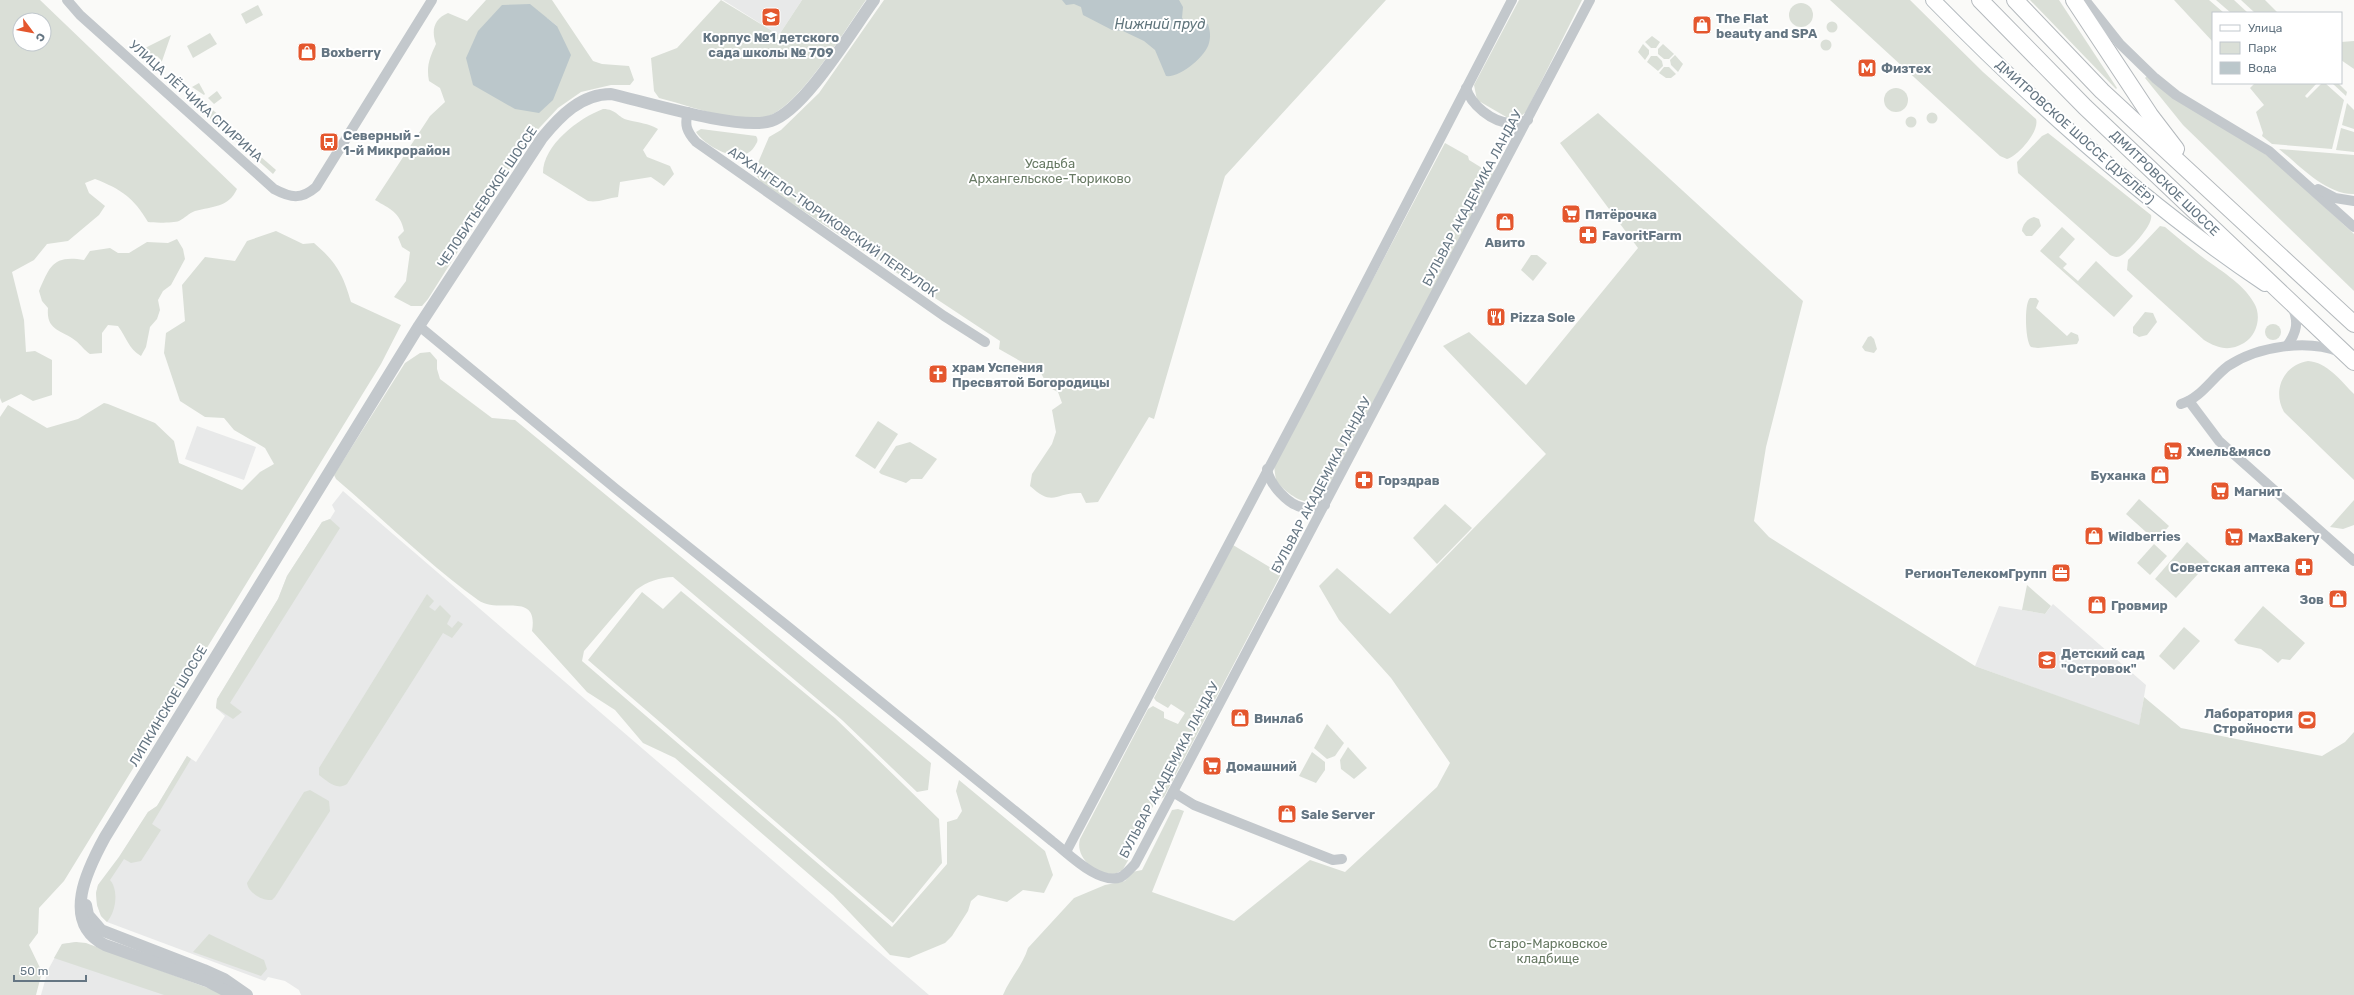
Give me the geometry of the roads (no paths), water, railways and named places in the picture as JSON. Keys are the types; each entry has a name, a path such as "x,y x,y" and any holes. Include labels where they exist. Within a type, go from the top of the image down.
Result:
{"highway":[{"name":"ДМИТРОВСКОЕ ШОССЕ","path":"1980,0 2085,107 2287,300 2350,358"},
{"name":"ДМИТРОВСКОЕ ШОССЕ","path":"2015,0 2102,91 2354,324"},
{"path":"2074,0 2150,115 2215,196"}],"main road":[{"name":"ДМИТРОВСКОЕ ШОССЕ (ДУБЛЁР)","path":"1933,0 2109,166 2213,250 2287,300"}],"street":[{"name":"УЛИЦА ЛЁТЧИКА СПИРИНА","path":"66,0 274,188 292,197 300,197 316,187 432,0"},
{"name":"ЧЕЛОБИТЬЕВСКОЕ ШОССЕ","path":"288,537 419,326 542,138 565,114 583,99 598,94 611,94 688,112 745,123 762,123 780,117 811,89 874,0"},
{"path":"1066,852 1512,0"},
{"name":"БУЛЬВАР АКАДЕМИКА ЛАНДАУ","path":"419,326 616,489 1066,852 1097,875 1109,878 1122,876 1135,864 1590,0"},
{"path":"2085,0 2120,44 2155,78 2182,99 2259,144 2301,179 2354,227"},
{"path":"1466,88 1475,105 1503,122 1511,124 1528,120"},
{"name":"АРХАНГЕЛО-ТЮРИКОВСКИЙ ПЕРЕУЛОК","path":"688,112 685,122 689,134 696,142 925,303 985,342"},
{"path":"2301,179 2330,196 2354,201"},
{"path":"2286,346 2294,335 2297,325 2287,300"},
{"path":"2350,358 2322,347 2286,346 2242,358 2228,367 2185,402 2218,441 2354,561"},
{"path":"1267,469 1273,485 1294,504 1309,509 1325,505"},
{"name":"ЛИПКИНСКОЕ ШОССЕ","path":"234,995 207,981 105,945 91,936 83,920 81,911 84,878 105,836 288,537"},
{"path":"1173,792 1194,805 1333,860 1342,859"},
{"name":"ЛИПКИНСКОЕ ШОССЕ","path":"83,894 92,922 101,930 204,970 224,979 247,995"},
{"path":"83,920 100,933 115,936"}],"water":[{"name":"Нижний пруд","path":"1062,0 1179,0 1183,7 1182,18 1189,25 1208,24 1210,34 1209,43 1203,54 1192,65 1178,74 1166,76 1155,50 1144,41 1123,31 1112,30 1083,15 1081,7 1074,4 1066,5"},
{"path":"530,4 557,26 571,55 553,100 539,113 515,109 473,85 466,58 478,31 502,5"}],"place":[{"name":"Корпус №1 детского сада школы № 709","path":"771,17"},
{"name":"The Flat beauty and SPA","path":"1702,25"},
{"name":"Boxberry","path":"307,52"},
{"name":"Физтех","path":"1867,68"},
{"name":"Северный - 1-й Микрорайон","path":"329,142"},
{"name":"Пятёрочка","path":"1571,214"},
{"name":"Авито","path":"1505,222"},
{"name":"FavoritFarm","path":"1588,235"},
{"name":"Pizza Sole","path":"1496,317"},
{"name":"храм Успения Пресвятой Богородицы","path":"938,374"},
{"name":"Хмель&мясо","path":"2173,451"},
{"name":"Буханка","path":"2160,475"},
{"name":"Горздрав","path":"1364,480"},
{"name":"Магнит","path":"2220,491"},
{"name":"Wildberries","path":"2094,536"},
{"name":"MaxBakery","path":"2234,537"},
{"name":"Советская аптека","path":"2304,567"},
{"name":"РегионТелекомГрупп","path":"2061,573"},
{"name":"Зов","path":"2338,599"},
{"name":"Гровмир","path":"2097,605"},
{"name":"Детский сад \"Островок\"","path":"2047,660"},
{"name":"Винлаб","path":"1240,718"},
{"name":"Лаборатория Стройности","path":"2307,720"},
{"name":"Домашний","path":"1212,766"},
{"name":"Sale Server","path":"1287,814"}],"park label":[{"name":"Усадьба Архангельское-Тюриково","path":"1050,170"},
{"name":"Старо-Марковское кладбище","path":"1548,950"}]}
